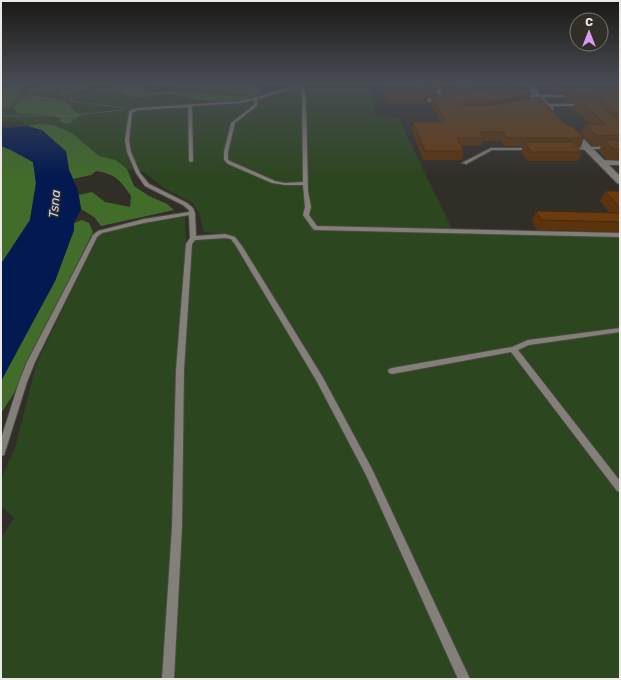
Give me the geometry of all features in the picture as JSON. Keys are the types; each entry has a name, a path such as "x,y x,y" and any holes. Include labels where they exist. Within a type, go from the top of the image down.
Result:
{"street":[{"path":"568,127 620,181"},
{"path":"601,162 620,163"}],"lane":[{"path":"130,115 127,140 129,152 138,173 147,185 185,204 191,209 192,213 193,238 189,244 180,370 177,527 168,679"},
{"path":"190,115 191,161"},
{"path":"243,115 233,123 226,152 226,160 274,182 285,184 306,183"},
{"path":"304,115 308,207 306,215 314,228 620,235"},
{"path":"566,149 620,147"},
{"path":"464,164 491,149 536,149"},
{"path":"1,452 23,382 31,362 95,236 100,232 144,221 192,213"},
{"path":"193,238 224,236 233,238 239,246 319,378 369,472 464,679"},
{"path":"392,370 513,348 528,343 620,330"},
{"path":"513,348 535,379 620,488"}],"path":[{"path":"1,115 66,116 80,115"}],"green space":[{"path":"1,115 51,116 61,118 60,122 74,115 375,115 375,116 398,117 454,233 620,237 620,679 1,679 1,538 14,518 1,506 1,479 15,448 36,365 97,238 102,233 146,222 185,217 186,242 219,238 223,234 204,232 199,213 193,203 164,188 144,172 127,169 116,160 99,156 86,146 40,124 27,126 22,122 1,121"},
{"path":"42,115 82,115 68,124 60,122 61,118"},
{"path":"40,124 53,125 72,133 99,156 116,160 127,169 134,186 149,196 167,204 174,210 101,226 94,217 81,209 79,195 92,192 105,202 130,207 131,196 117,179 103,172 96,171 91,175 73,179 69,170 66,151 42,130 27,126"},
{"path":"1,146 33,162 36,183 30,220 1,264"},
{"path":"82,220 89,223 93,232 13,395 1,413 1,381 55,281 74,230 74,223"}],"water":[{"name":"Tsna","path":"1,126 6,128 27,126 42,130 66,152 69,170 77,188 81,209 74,223 74,230 55,281 1,381 1,264 30,220 36,183 33,162 1,146"}],"building":[{"path":"441,115 556,115 562,121 569,126 572,126 584,138 508,138 503,132 480,132 484,138 457,138 464,151 425,151 413,122 445,122"},
{"path":"595,115 611,115 620,122 620,135 597,136 585,124 605,124"},
{"path":"604,140 620,140 620,149 612,148"},
{"path":"524,142 573,142 582,152 531,152"},
{"path":"605,191 620,191 620,208"},
{"path":"536,211 620,213 620,222 541,220"}]}
